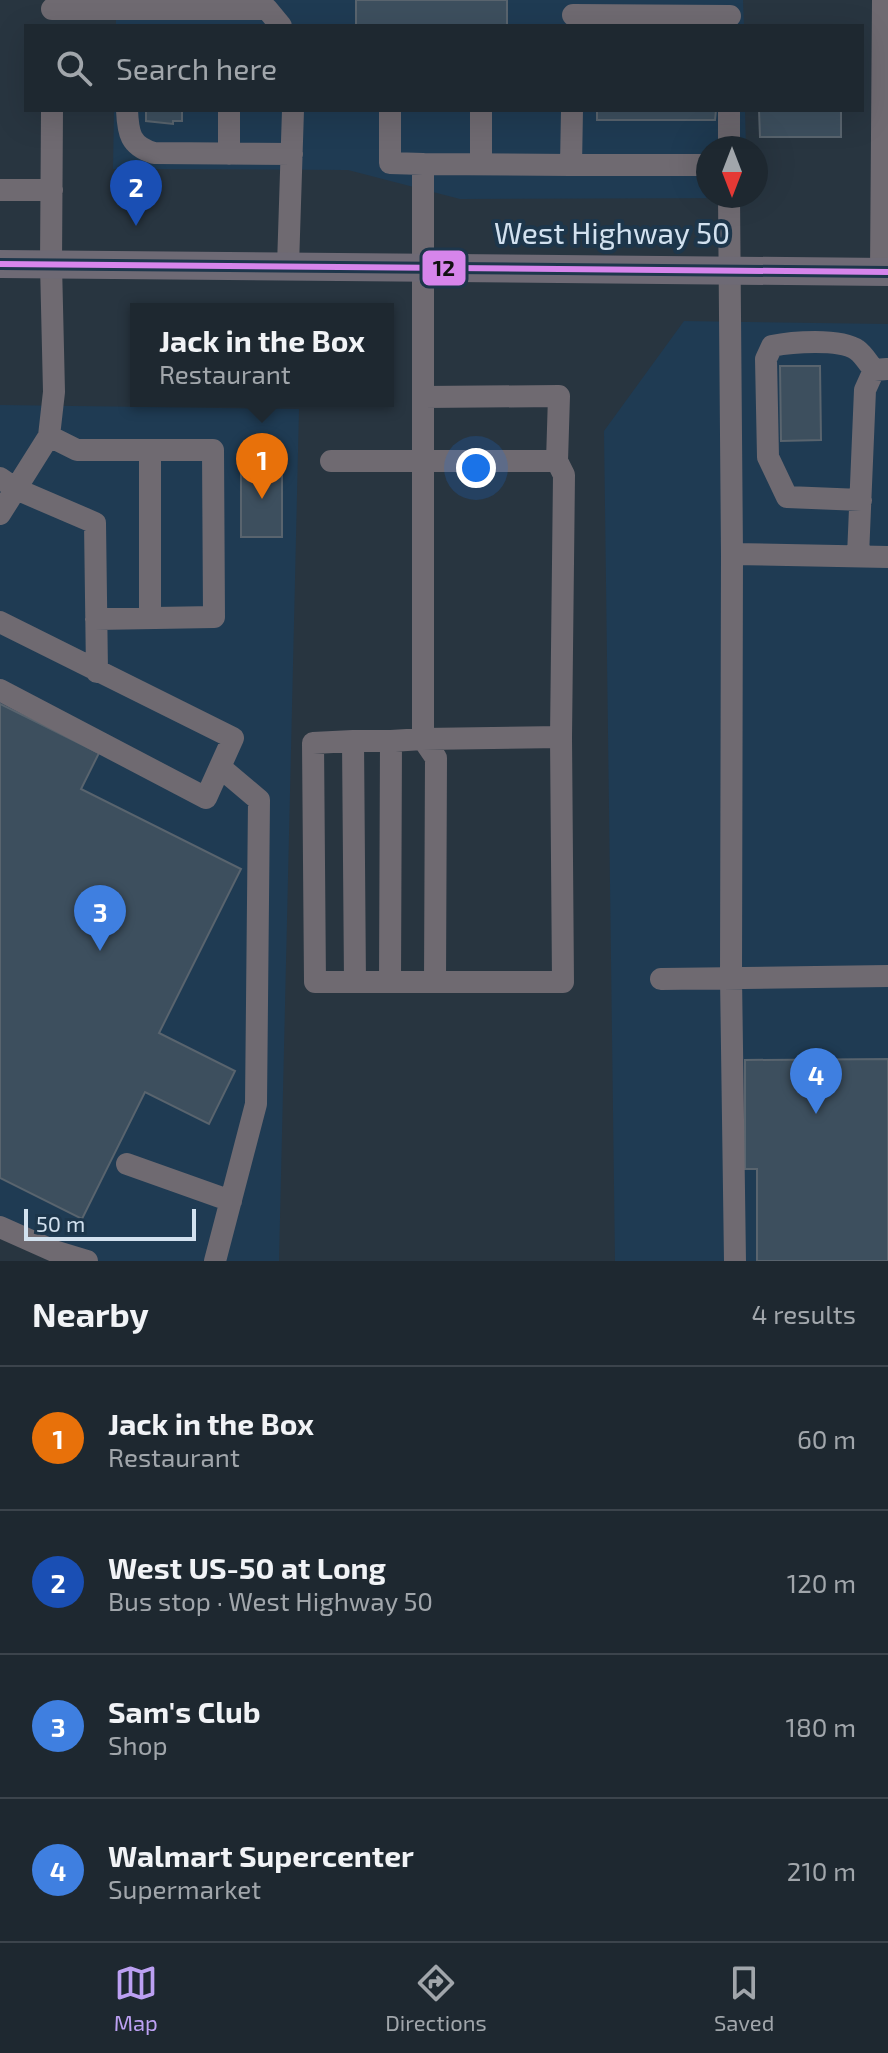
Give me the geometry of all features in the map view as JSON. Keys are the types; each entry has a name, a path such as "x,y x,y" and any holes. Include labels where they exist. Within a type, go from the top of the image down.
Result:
{"main road":[{"name":"West Highway 50","path":"0,264 885,272"}],"street":[{"path":"883,0 885,272"},
{"path":"96,9 115,24"},
{"path":"52,12 96,9 150,17 193,9 267,9 279,24"},
{"path":"573,14 730,14"},
{"path":"0,514 8,483 49,436 54,392 52,112"},
{"path":"127,112 128,132 133,143 154,153 292,154"},
{"path":"133,143 139,125 139,112"},
{"path":"229,112 229,154"},
{"path":"288,266 293,112"},
{"path":"390,112 390,163 696,165"},
{"path":"481,112 481,163"},
{"path":"571,165 572,112"},
{"path":"729,112 729,136"},
{"path":"423,164 423,739 436,758 435,982"},
{"path":"0,190 52,190"},
{"path":"729,208 735,1261"},
{"path":"858,556 861,500 865,390 881,369 856,349 828,343 794,341 772,346 766,359 768,457 787,497 861,500"},
{"path":"424,397 559,396 557,461 564,475 561,737 563,982 315,982 313,743 561,737"},
{"path":"49,436 77,450 213,450 214,617 96,619"},
{"path":"150,450 150,618"},
{"path":"331,461 557,461"},
{"path":"8,483 95,523 97,672"},
{"path":"732,554 888,557"},
{"path":"0,622 233,738 206,798 0,690"},
{"path":"353,741 355,982"},
{"path":"390,982 391,741"},
{"path":"215,1261 256,1104 259,800 220,767"},
{"path":"661,979 888,976"},
{"path":"127,1164 231,1201"},
{"path":"0,1227 54,1251 87,1261"}],"shaded area":[{"path":"116,0 743,0 744,24 116,24"},
{"path":"114,112 745,112 746,136 696,136 696,198 460,199 348,170 113,169"},
{"path":"684,321 888,324 888,1261 615,1261 604,431"},
{"path":"0,405 299,409 279,1261 64,1261 0,1236"}],"building":[{"path":"356,0 507,0 507,24 356,24"},
{"path":"146,112 182,112 182,121 173,121 173,124 146,121"},
{"path":"597,112 716,112 715,120 597,120"},
{"path":"759,112 841,112 841,137 760,136"},
{"path":"780,366 820,366 821,440 781,441"},
{"path":"241,460 282,460 282,537 241,537"},
{"path":"0,704 99,753 81,789 241,869 159,1033 235,1071 209,1124 145,1092 82,1219 0,1178"},
{"path":"888,1059 888,1261 757,1261 757,1169 745,1169 745,1060"}],"transit line":[{"name":"12","path":"0,264 888,272"}],"place":[{"name":"West US-50 at Long","path":"136,226"},
{"name":"Jack in the Box","path":"262,499"},
{"name":"Sam's Club","path":"100,951"},
{"name":"Walmart Supercenter","path":"816,1114"}]}
